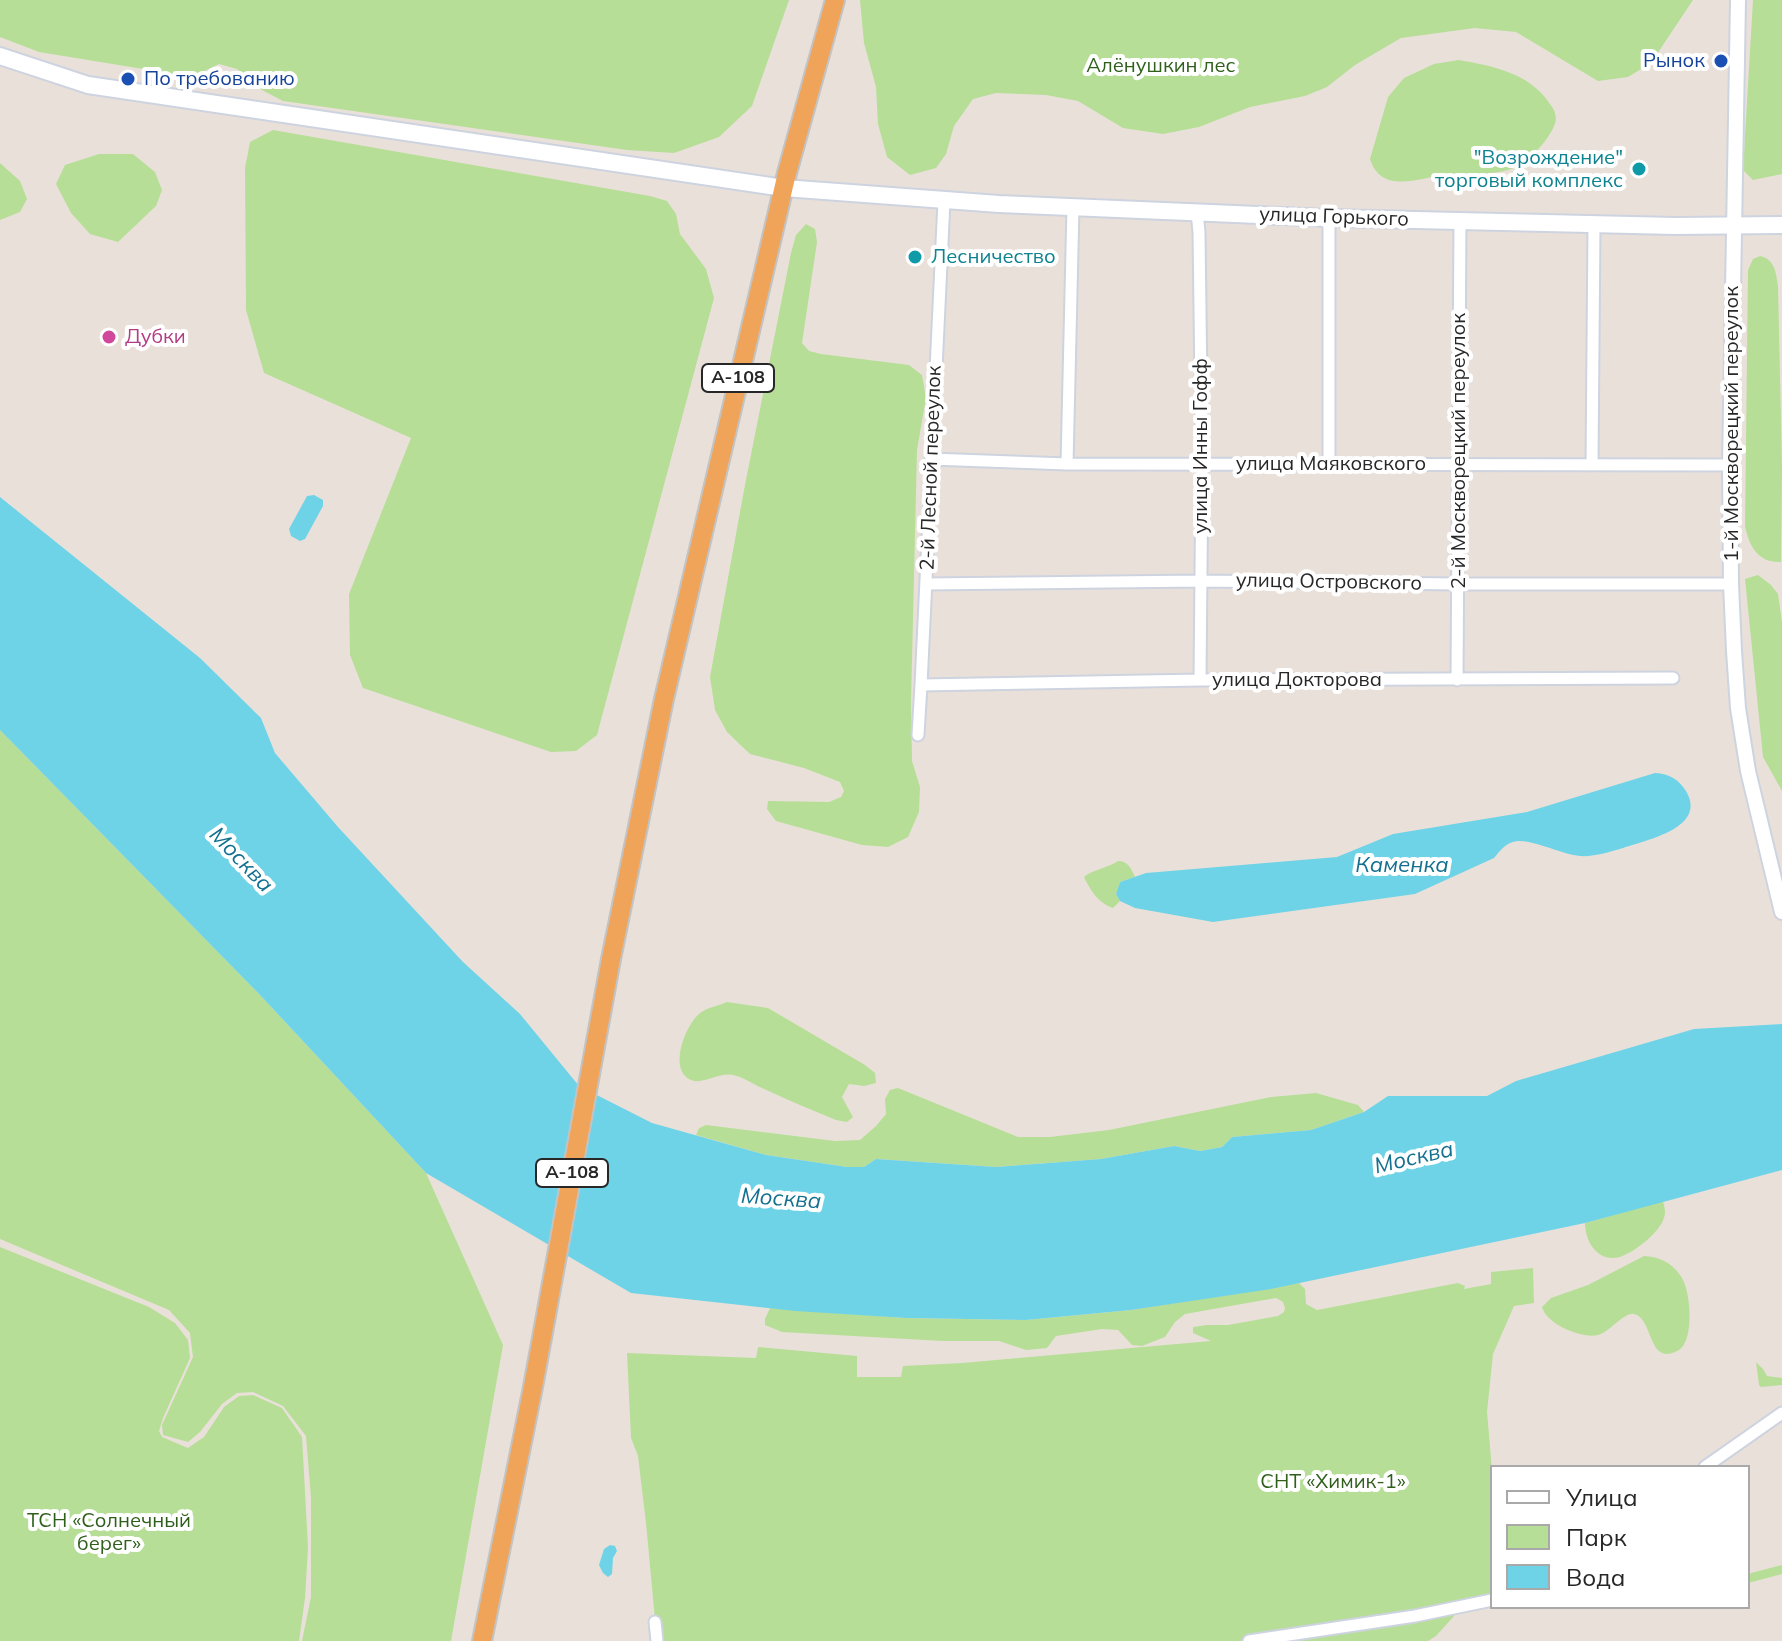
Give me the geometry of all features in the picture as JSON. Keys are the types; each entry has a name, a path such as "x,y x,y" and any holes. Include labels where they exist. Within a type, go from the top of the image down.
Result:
{"highway":[{"name":"А-108","path":"482,1641 533,1387 611,959 667,684 784,188 835,0"}],"main road":[{"name":"улица Горького","path":"0,56 88,85 784,188 944,201 1329,218 1594,225 1782,225"}],"street":[{"name":"1-й Москворецкий переулок","path":"1738,0 1730,465 1731,584 1738,708 1748,771 1782,912"},
{"name":"2-й Лесной переулок","path":"918,735 944,201"},
{"path":"1067,464 1073,207"},
{"name":"улица Инны Гофф","path":"1197,212 1202,464 1200,680"},
{"path":"1329,218 1329,466"},
{"name":"2-й Москворецкий переулок","path":"1457,680 1460,221"},
{"path":"1592,464 1594,225"},
{"name":"улица Маяковского","path":"931,459 1067,464 1329,466 1459,463 1730,465"},
{"name":"улица Островского","path":"926,584 1201,581 1731,584"},
{"name":"улица Докторова","path":"921,685 1200,680 1673,678"},
{"path":"1708,1465 1782,1413"},
{"path":"1249,1641 1415,1616 1490,1600"},
{"path":"655,1622 657,1641"}],"green space":[{"path":"0,0 789,0 752,106 719,137 674,153 627,150 283,101 262,90 237,69 219,64 192,77 39,52 0,37"},
{"name":"Алёнушкин лес","path":"860,0 1693,0 1651,63 1628,77 1598,81 1516,32 1475,28 1401,38 1355,65 1327,87 1305,96 1250,107 1199,127 1163,134 1123,128 1078,101 1046,95 996,93 973,99 954,126 946,154 936,168 910,175 887,157 878,124 876,87 864,43"},
{"path":"1753,0 1782,0 1782,174 1753,180 1743,170"},
{"path":"1459,60 1510,73 1542,93 1556,118 1548,137 1527,160 1504,171 1450,174 1404,182 1384,178 1370,159 1388,97 1404,78 1434,64"},
{"path":"273,130 667,201 676,214 680,234 706,269 714,298 597,735 576,751 551,752 363,688 350,655 349,594 411,438 264,373 246,310 245,168 250,142"},
{"path":"99,154 133,154 155,172 162,190 156,206 118,242 90,234 71,213 56,184 65,165"},
{"path":"0,163 20,181 27,199 20,212 0,220"},
{"path":"806,224 815,229 817,242 802,343 809,351 821,354 909,365 922,375 926,398 917,450 911,703 912,761 920,787 919,812 908,837 888,847 862,845 776,821 767,809 768,801 829,802 841,797 844,791 840,782 804,768 750,754 727,732 715,710 710,677 791,253 796,235"},
{"path":"1760,256 1772,263 1778,286 1781,562 1766,560 1756,552 1745,526 1748,270 1753,259"},
{"path":"1758,575 1778,594 1782,622 1782,791 1763,757 1745,579"},
{"path":"0,730 260,995 426,1173 503,1345 451,1641 302,1641 311,1597 311,1498 306,1436 283,1406 253,1392 237,1393 222,1404 188,1442 163,1435 162,1425 193,1357 190,1333 169,1310 0,1239"},
{"path":"1118,861 1127,864 1135,877 1120,882 1116,894 1120,901 1113,908 1096,896 1084,877"},
{"path":"727,1002 768,1008 875,1073 876,1083 864,1086 849,1084 842,1097 853,1117 847,1122 836,1120 733,1075 696,1081 684,1075 681,1048 689,1028 702,1012"},
{"path":"898,1088 1018,1137 1050,1137 1109,1130 1271,1097 1316,1093 1358,1105 1364,1112 1311,1130 1232,1137 1222,1147 1200,1151 1174,1146 1101,1159 996,1167 876,1159 864,1167 847,1167 766,1155 696,1135 699,1128 706,1125 835,1141 860,1140 886,1114 885,1099 890,1090"},
{"path":"1663,1201 1665,1213 1660,1226 1648,1240 1633,1250 1612,1258 1599,1254 1590,1244 1585,1223"},
{"name":"ТСН «Солнечный берег»","path":"0,1247 149,1307 175,1323 188,1340 190,1358 163,1418 159,1431 162,1437 188,1448 204,1437 224,1407 239,1396 253,1395 282,1408 302,1437 308,1547 299,1641 0,1641"},
{"path":"1644,1256 1669,1264 1684,1282 1690,1314 1687,1336 1679,1350 1661,1353 1645,1324 1634,1314 1626,1316 1603,1333 1591,1336 1566,1329 1545,1313 1542,1307 1551,1298 1588,1285"},
{"name":"СНТ «Химик-1»","path":"1533,1268 1534,1303 1514,1306 1493,1354 1487,1412 1492,1465 1490,1600 1463,1606 1428,1641 657,1641 638,1456 631,1438 627,1353 756,1358 758,1347 857,1356 857,1377 901,1377 903,1366 1211,1341 1193,1333 1193,1327 1228,1325 1278,1316 1285,1308 1283,1302 1276,1298 1185,1314 1165,1337 1142,1346 1132,1345 1118,1330 1102,1329 1056,1336 1047,1348 1026,1350 999,1341 782,1332 765,1325 770,1308 906,1318 1026,1320 1131,1310 1299,1283 1305,1289 1306,1304 1317,1310 1458,1283 1465,1286 1464,1289 1491,1284 1491,1272"},
{"path":"1756,1362 1767,1376 1782,1378 1782,1385 1761,1387"},
{"path":"1782,1565 1782,1574 1750,1582 1751,1573"}],"water":[{"path":"314,495 323,500 323,506 305,539 300,541 291,536 289,529 307,496"},
{"name":"Москва","path":"0,497 200,658 261,718 275,753 338,827 463,962 520,1014 579,1086 652,1123 766,1155 847,1167 864,1167 876,1159 996,1167 1101,1159 1174,1146 1200,1151 1222,1147 1232,1137 1311,1130 1364,1112 1388,1096 1487,1096 1516,1081 1694,1029 1782,1024 1782,1170 1585,1223 1271,1289 1131,1310 1026,1320 906,1318 795,1311 631,1293 426,1173 260,995 0,730"},
{"name":"Каменка","path":"1655,773 1677,780 1683,787 1691,804 1689,814 1682,823 1659,836 1602,854 1580,856 1527,842 1513,842 1494,858 1415,894 1213,922 1135,908 1120,901 1116,894 1120,882 1146,873 1337,857 1393,834 1527,812"},
{"path":"615,1546 617,1551 613,1558 612,1574 608,1577 599,1565 604,1549"}],"place":[{"name":"Рынок","path":"1721,61"},
{"name":"По требованию","path":"128,79"},
{"name":"\"Возрождение\" торговый комплекс","path":"1639,169"},
{"name":"Лесничество","path":"915,257"},
{"name":"Дубки","path":"109,337"}]}
